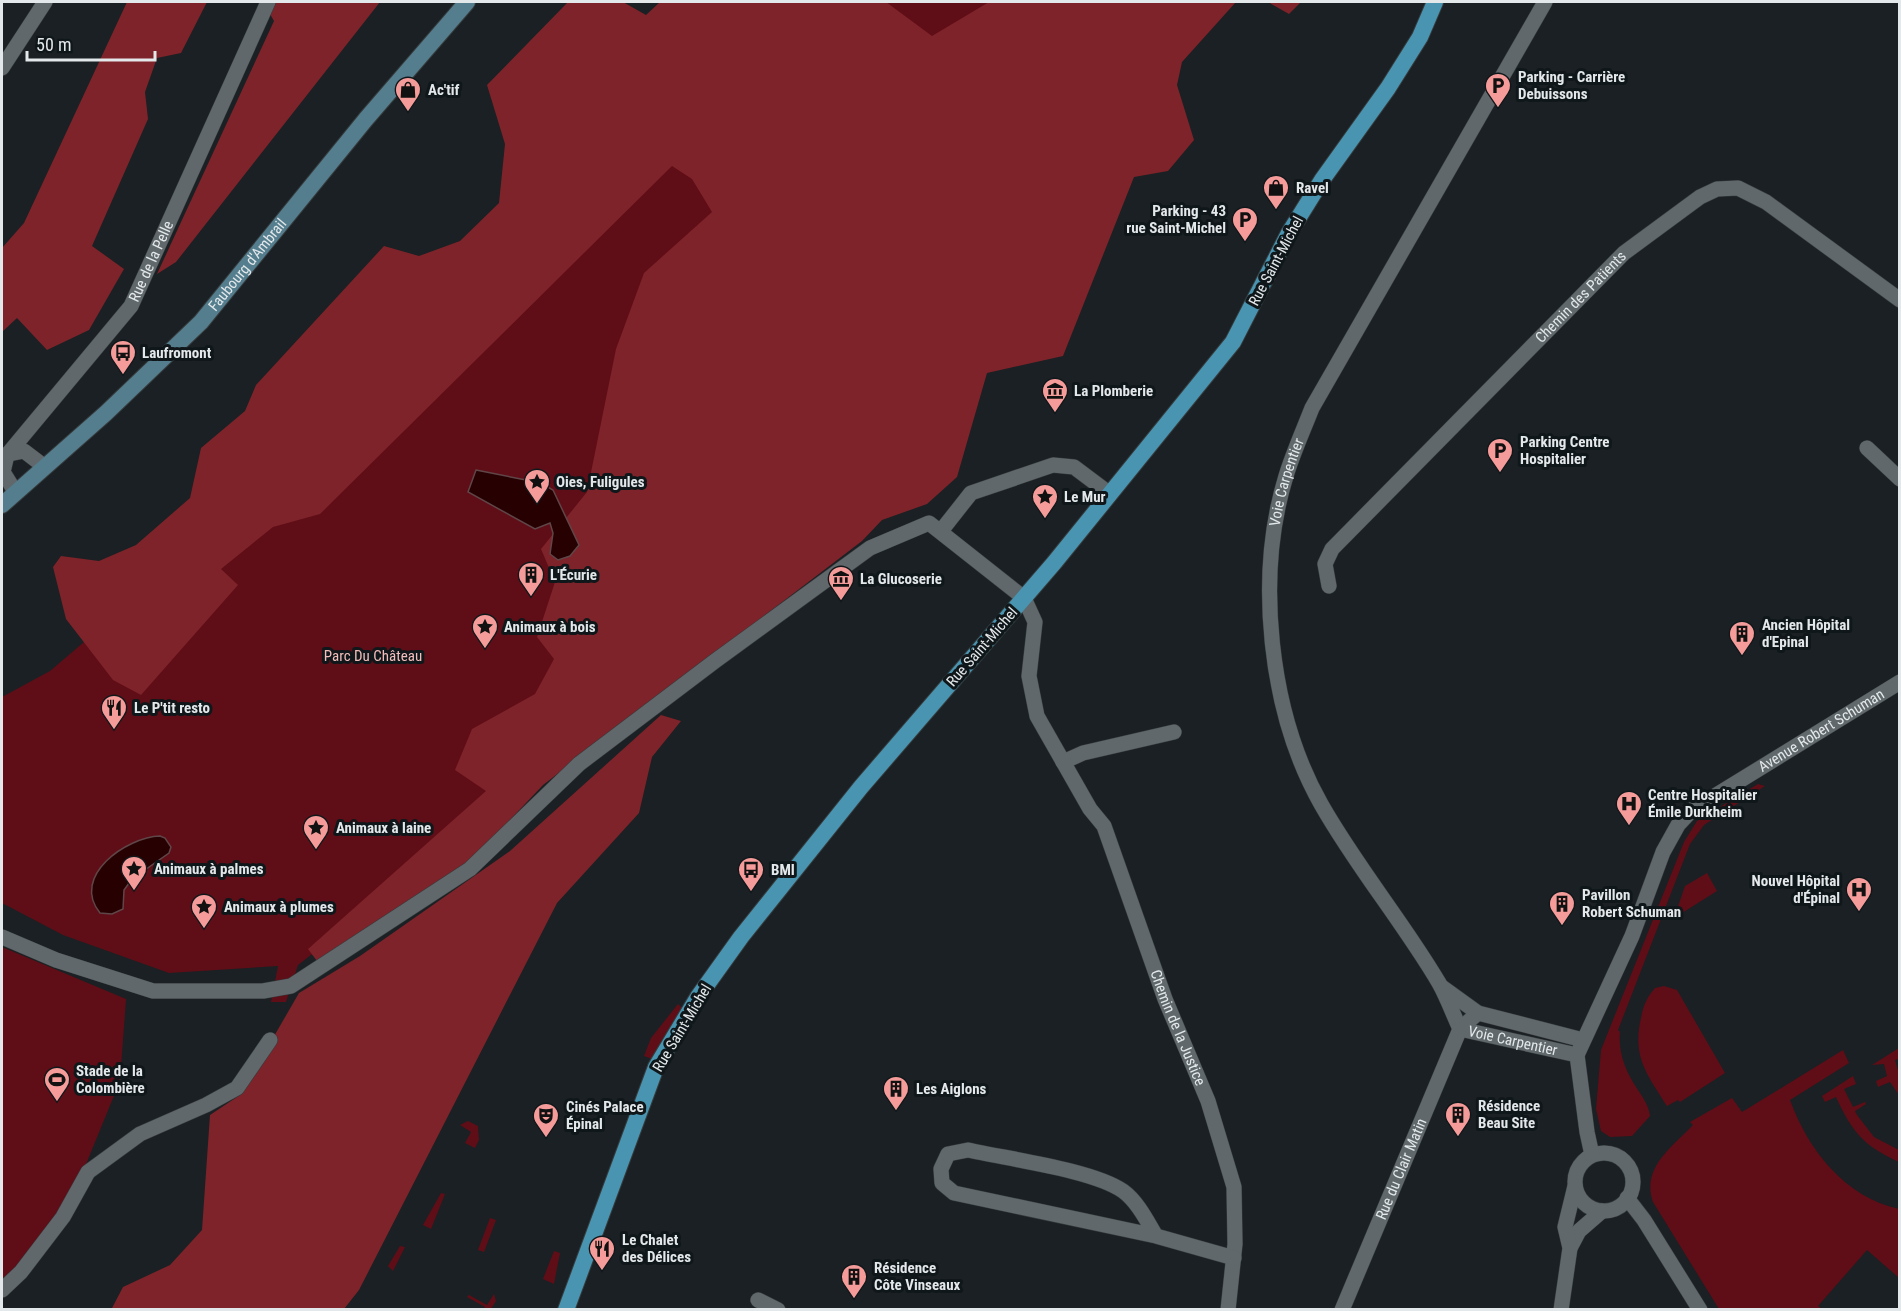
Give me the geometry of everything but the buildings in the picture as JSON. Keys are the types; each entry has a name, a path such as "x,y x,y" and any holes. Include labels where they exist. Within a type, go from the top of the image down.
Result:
{"main road":[{"name":"Faubourg d'Ambrail","path":"2,505 201,322 366,119 467,2"},
{"name":"Rue Saint-Michel","path":"566,1310 656,1067 699,997 741,937 847,805 1143,456 1233,342 1290,232 1322,180 1388,88 1420,37 1435,2"}],"street":[{"path":"2,68 45,2"},
{"name":"Rue de la Pelle","path":"16,493 2,471 4,455 131,306 268,2"},
{"name":"Voie Carpentier","path":"1545,2 1312,408 1286,477 1271,548 1269,623 1273,656 1292,737 1320,802 1439,984 1460,1029 1580,1047"},
{"name":"Chemin des Patients","path":"1329,586 1325,564 1332,549 1624,253 1700,197 1717,189 1738,188 1766,202 1899,300"},
{"path":"1867,448 1899,479"},
{"path":"4,455 24,451 37,458 45,467"},
{"path":"940,531 971,492 1053,465 1074,467 1110,494"},
{"path":"2,937 56,960 153,992 263,991 291,986 470,869 579,764 715,660 870,548 929,523 1024,598"},
{"name":"Chemin de la Justice","path":"1024,598 1035,622 1029,676 1037,716 1090,808 1104,826 1165,999 1209,1101 1234,1187 1234,1258 1228,1310"},
{"name":"Avenue Robert Schuman","path":"1580,1047 1632,936 1663,852 1678,825 1692,810 1899,682"},
{"path":"1063,762 1083,753 1174,732"},
{"name":"Voie Carpentier","path":"1439,984 1478,1013 1580,1047"},
{"path":"1460,1029 1478,1013"},
{"name":"Rue du Clair Matin","path":"1342,1310 1460,1029"},
{"path":"2,1290 21,1272 63,1217 88,1172 140,1134 206,1105 237,1088 270,1040"},
{"path":"1580,1047 1587,1132 1592,1155"},
{"path":"1156,1236 1140,1209 1125,1193 1104,1180 968,1150 948,1154 941,1169 942,1183 954,1193 1156,1236 1234,1258"},
{"path":"1570,1248 1564,1227 1577,1171 1583,1161 1592,1155 1612,1154 1627,1165 1633,1181 1628,1198 1611,1210 1602,1211 1589,1207 1580,1198 1575,1186"},
{"path":"1628,1198 1700,1310"},
{"path":"1561,1310 1570,1248 1580,1231 1602,1211"},
{"path":"758,1300 778,1310"}],"green space":[{"name":"Parc Du Château","path":"677,2 1129,2 679,668 298,965 286,1002 271,1002 278,966 169,973 63,935 2,903 2,697 50,671 396,376"},
{"path":"1758,784 1765,786 1704,825 1690,844 1618,1030 1624,1062 1646,1102 1650,1116 1632,1136 1610,1137 1601,1131 1596,1109 1601,1050 1684,842 1697,821"},
{"path":"1707,873 1717,891 1674,918 1685,886"},
{"name":"Stade de la Colombière","path":"2,947 126,999 120,1081 73,1196 2,1284"},
{"path":"1664,986 1677,990 1725,1073 1680,1102 1678,1100 1667,1106 1643,1065 1638,1044 1641,1018 1646,1002 1655,988"},
{"path":"678,1004 682,1008 652,1059 644,1056 651,1038"},
{"path":"1899,1048 1899,1059 1895,1060 1899,1074 1899,1095 1890,1082 1878,1087 1876,1081 1887,1076 1884,1064 1872,1065"},
{"path":"1843,1050 1849,1063 1790,1100 1807,1136 1831,1169 1862,1194 1899,1209 1899,1275 1898,1277 1867,1250 1818,1306 1822,1309 1719,1309 1653,1202 1650,1190 1655,1168 1668,1150 1693,1125 1690,1122 1732,1098 1742,1112"},
{"path":"1853,1076 1856,1084 1844,1089 1853,1107 1865,1102 1866,1104 1855,1111 1857,1115 1874,1137 1899,1150 1899,1162 1860,1137 1836,1097 1825,1102 1822,1096"},
{"path":"468,1121 478,1126 479,1140 475,1148 465,1143 471,1132 460,1125"},
{"path":"441,1193 445,1194 431,1229 423,1225"},
{"path":"490,1218 496,1220 484,1252 478,1250"},
{"path":"400,1246 405,1247 393,1271 388,1266"},
{"path":"554,1251 560,1253 554,1284 543,1279"},
{"path":"494,1294 496,1301 491,1309 484,1309 485,1307 467,1297 469,1295 487,1305"}],"shaded area":[{"path":"127,2 207,2 181,53 157,58 145,92 148,119 92,246 124,269 89,330 47,350 17,318 2,332 2,248 24,223"},
{"path":"263,2 380,2 176,262 157,274 274,21"},
{"path":"568,2 623,2 646,15 660,2 886,2 932,36 989,2 1236,2 1182,62 1177,85 1194,140 1168,171 1134,177 1063,356 987,373 957,477 927,504 882,520 862,541 543,785 470,862 317,961 308,949 486,791 455,770 472,729 535,694 554,659 537,637 555,582 541,549 587,492 616,349 644,273 712,212 692,179 672,166 320,514 273,527 221,569 238,585 141,695 113,680 66,619 53,567 61,556 99,561 136,545 190,498 201,448 245,411 256,385 384,246 419,256 460,241 499,203 505,144 487,85"},
{"path":"1268,2 1301,2 1289,14"},
{"path":"476,470 541,483 553,490 579,545 570,556 558,560 550,554 553,533 550,523 535,529 468,492"},
{"path":"661,715 681,721 652,757 639,813 557,903 359,1290 344,1309 111,1310 123,1287 170,1265 202,1230 210,1115 240,1095 299,993 360,956 510,851"},
{"path":"160,836 165,838 171,847 169,853 132,879 124,890 123,909 112,914 100,913 93,899 92,886 97,873 106,861 132,843"}],"place":[{"name":"Parking - Carrière Debuissons","path":"1498,109"},
{"name":"Ac'tif","path":"408,113"},
{"name":"Ravel","path":"1276,211"},
{"name":"Parking - 43 rue Saint-Michel","path":"1245,243"},
{"name":"Laufromont","path":"123,376"},
{"name":"La Plomberie","path":"1055,414"},
{"name":"Parking Centre Hospitalier","path":"1500,474"},
{"name":"Oies, Fuligules","path":"537,505"},
{"name":"Le Mur","path":"1045,520"},
{"name":"L'Écurie","path":"531,598"},
{"name":"La Glucoserie","path":"841,602"},
{"name":"Animaux à bois","path":"485,650"},
{"name":"Ancien Hôpital d'Epinal","path":"1742,657"},
{"name":"Le P'tit resto","path":"114,731"},
{"name":"Centre Hospitalier Émile Durkheim","path":"1629,827"},
{"name":"Animaux à laine","path":"316,851"},
{"name":"Animaux à palmes","path":"134,892"},
{"name":"BMI","path":"751,893"},
{"name":"Nouvel Hôpital d'Épinal","path":"1859,913"},
{"name":"Pavillon Robert Schuman","path":"1562,927"},
{"name":"Animaux à plumes","path":"204,930"},
{"name":"Stade de la Colombière","path":"57,1103"},
{"name":"Les Aiglons","path":"896,1112"},
{"name":"Résidence Beau Site","path":"1458,1138"},
{"name":"Cinés Palace Épinal","path":"546,1139"},
{"name":"Le Chalet des Délices","path":"602,1272"},
{"name":"Résidence Côte Vinseaux","path":"854,1300"}]}
